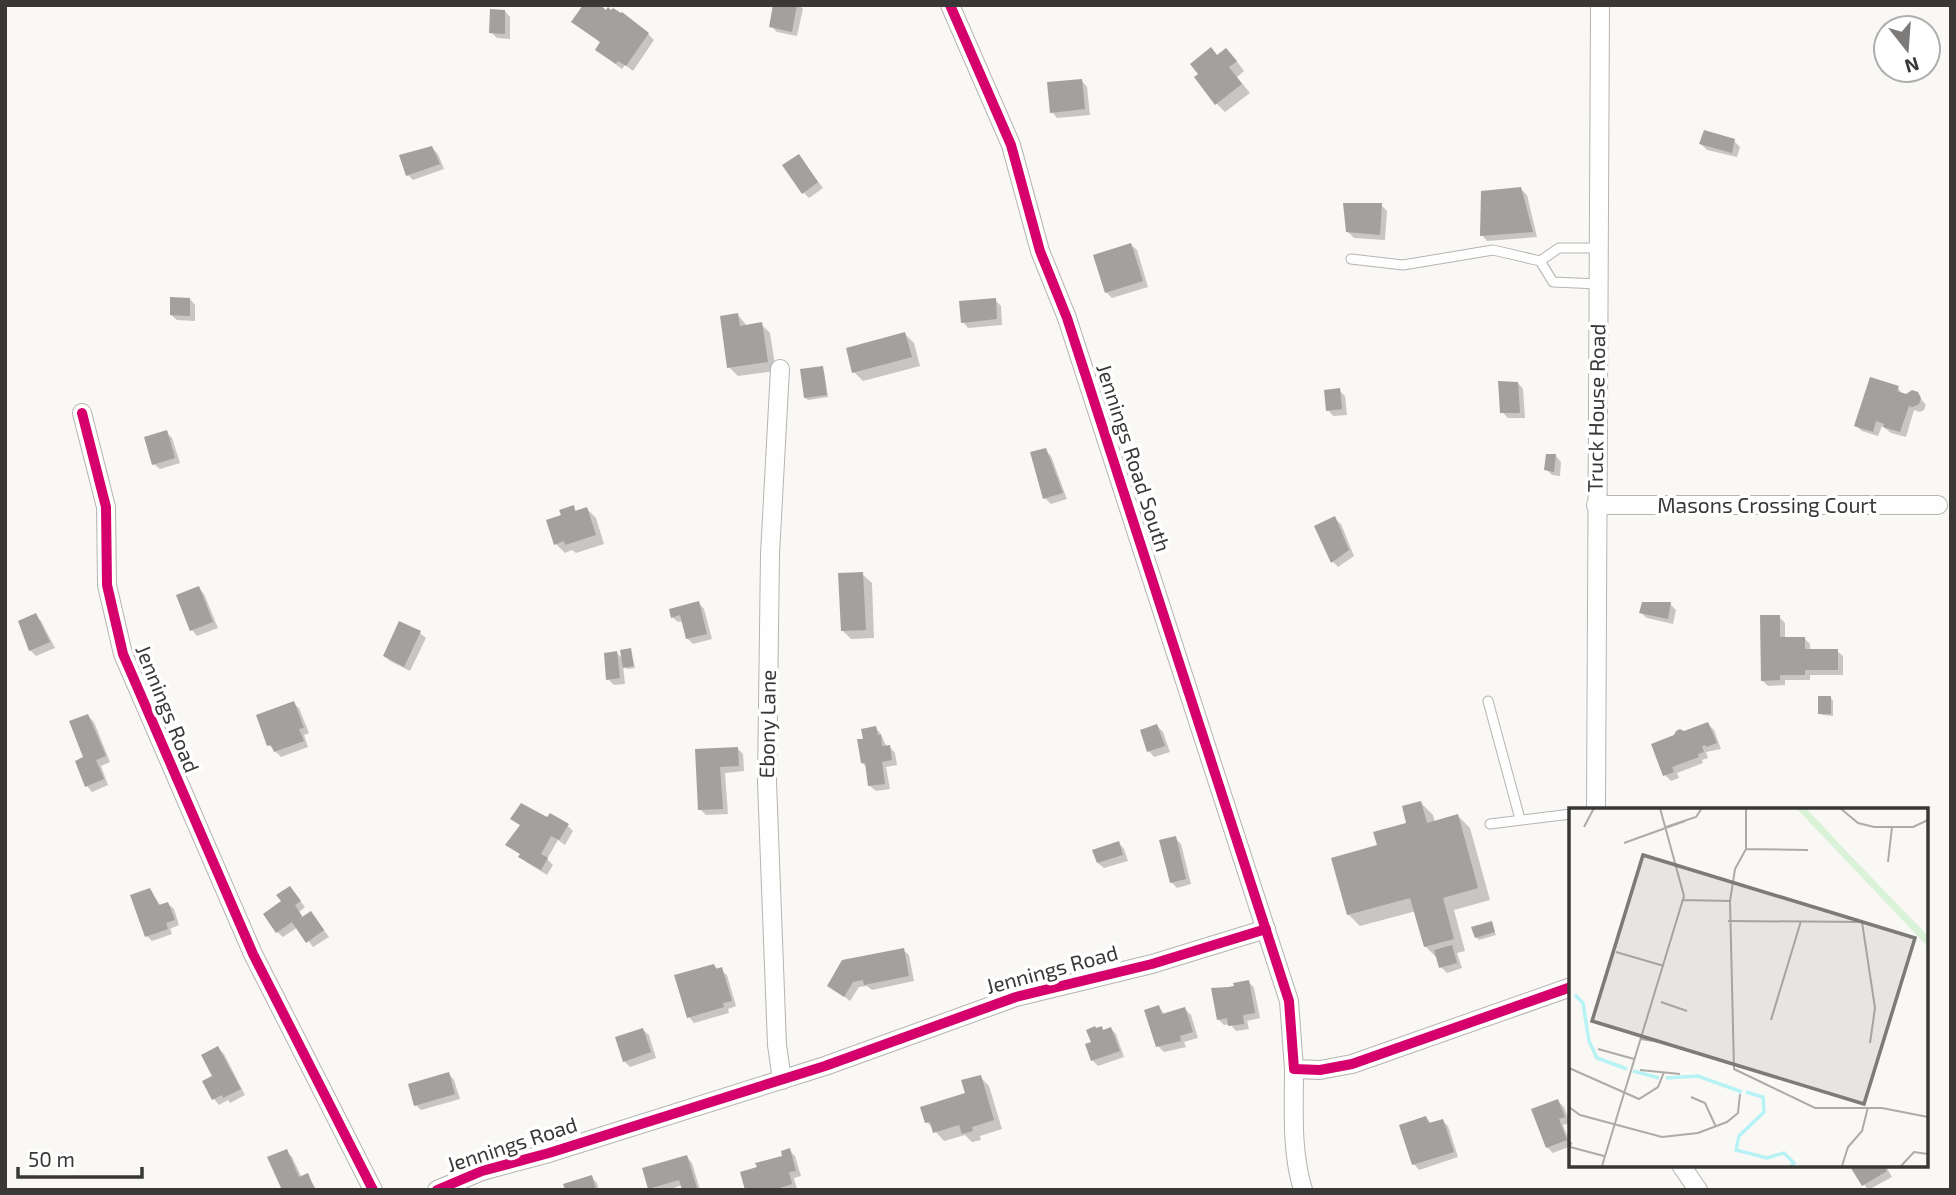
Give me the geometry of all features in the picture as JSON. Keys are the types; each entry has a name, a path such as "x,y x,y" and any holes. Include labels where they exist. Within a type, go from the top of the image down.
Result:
{"street":[{"name":"Jennings Road South","path":"950,5 1011,145 1040,251 1067,318 1266,929"},
{"name":"Truck House Road","path":"1596,808 1600,5"},
{"name":"Ebony Lane","path":"780,369 770,554 767,782 777,1045 782,1080"},
{"name":"Jennings Road","path":"82,413 106,507 107,585 123,654 253,954 373,1190"},
{"name":"Masons Crossing Court","path":"1596,505 1938,505"},
{"path":"1266,929 1289,1001 1294,1069 1294,1139 1303,1190"},
{"name":"Jennings Road","path":"437,1190 482,1171 549,1153 825,1066 1016,997 1152,964 1266,929"},
{"path":"1294,1069 1320,1070 1352,1064 1569,988"},
{"path":"1682,1167 1698,1190"}],"lane":[{"path":"1540,261 1559,248 1598,248"},
{"path":"1351,259 1404,265 1493,250 1540,261 1553,282 1599,284"},
{"path":"1488,701 1520,819"},
{"path":"1490,824 1569,814"}],"building":[{"path":"583,5 600,5 606,10 608,7 611,10 613,8 649,33 626,66 618,61 616,64 595,50 600,42 571,22"},
{"path":"773,5 797,5 792,32 769,27"},
{"path":"490,9 505,10 505,34 489,33"},
{"path":"1211,47 1217,55 1226,48 1237,61 1229,67 1242,84 1215,105 1194,77 1198,74 1190,64"},
{"path":"1082,79 1085,109 1050,113 1047,82"},
{"path":"1704,130 1735,139 1732,153 1699,144"},
{"path":"432,146 440,164 406,176 399,155"},
{"path":"799,154 818,182 802,194 782,165"},
{"path":"1521,187 1533,232 1480,236 1481,191"},
{"path":"1343,203 1382,203 1380,235 1346,232"},
{"path":"1131,243 1143,281 1105,293 1093,255"},
{"path":"170,297 190,298 190,316 170,315"},
{"path":"996,298 997,319 961,323 959,301"},
{"path":"738,313 740,326 762,322 768,362 727,368 720,316"},
{"path":"905,332 912,357 852,373 846,348"},
{"path":"823,366 827,395 804,398 800,369"},
{"path":"1870,377 1899,386 1897,391 1906,394 1912,390 1918,392 1921,398 1919,404 1909,406 1900,432 1883,427 1884,424 1876,421 1873,432 1854,426"},
{"path":"1498,381 1518,382 1520,413 1500,413"},
{"path":"1340,388 1342,409 1326,411 1324,390"},
{"path":"167,430 175,458 152,465 144,437"},
{"path":"1046,448 1063,493 1043,499 1030,452"},
{"path":"1546,454 1556,454 1554,472 1544,470"},
{"path":"574,505 575,511 587,507 596,535 565,545 564,541 554,545 546,520 561,515 559,510"},
{"path":"1335,516 1349,550 1331,563 1314,526"},
{"path":"863,572 866,630 841,631 838,573"},
{"path":"199,586 213,622 190,631 176,595"},
{"path":"699,601 707,634 686,639 680,615 671,618 669,609"},
{"path":"1642,602 1671,602 1668,619 1639,613"},
{"path":"36,613 50,642 29,651 18,621"},
{"path":"1760,615 1780,615 1780,637 1805,637 1805,649 1838,649 1838,670 1805,670 1805,675 1780,675 1780,680 1761,681"},
{"path":"399,621 421,631 404,667 383,656"},
{"path":"631,648 634,666 623,668 620,650"},
{"path":"617,651 620,678 606,680 604,653"},
{"path":"1818,696 1831,696 1831,714 1818,714"},
{"path":"294,701 304,728 299,729 304,741 274,752 271,745 267,746 256,715"},
{"path":"88,714 106,756 96,760 104,779 85,787 75,761 83,757 69,721"},
{"path":"1708,722 1717,743 1702,746 1704,752 1698,754 1699,757 1672,767 1674,772 1663,776 1651,744 1674,735 1680,729 1684,731"},
{"path":"1157,724 1165,746 1147,752 1140,730"},
{"path":"876,726 878,735 881,735 882,746 890,745 892,760 882,762 885,784 868,786 865,763 861,763 857,739 863,739 861,729"},
{"path":"738,747 739,766 720,767 723,809 698,810 695,749"},
{"path":"1421,801 1427,823 1458,814 1478,888 1443,898 1454,939 1424,947 1410,898 1347,915 1331,858 1377,845 1373,832 1406,823 1402,806"},
{"path":"521,803 547,817 550,813 569,824 559,840 551,836 541,854 548,858 541,870 518,857 520,854 505,845 520,825 510,819"},
{"path":"1176,836 1186,879 1170,883 1159,840"},
{"path":"1119,841 1123,855 1097,863 1092,850"},
{"path":"290,886 301,901 295,905 302,916 299,919 311,911 324,930 306,943 292,922 276,933 263,914 281,901 276,895"},
{"path":"150,888 159,905 168,902 175,920 166,923 168,929 145,937 130,895"},
{"path":"1492,921 1495,932 1475,938 1471,927"},
{"path":"1452,945 1457,963 1439,968 1434,950"},
{"path":"904,948 909,976 864,985 863,980 853,982 844,997 827,986 842,960"},
{"path":"714,964 716,969 722,967 732,1001 723,1003 724,1007 687,1018 674,975"},
{"path":"1249,980 1255,1013 1243,1015 1244,1024 1228,1026 1227,1018 1217,1020 1211,988 1234,986 1233,983"},
{"path":"1159,1005 1162,1014 1185,1007 1193,1032 1180,1036 1181,1041 1156,1047 1144,1010"},
{"path":"1102,1026 1103,1030 1111,1027 1120,1051 1091,1061 1085,1044 1091,1042 1086,1030"},
{"path":"643,1028 651,1052 623,1062 615,1037"},
{"path":"218,1046 241,1089 212,1100 202,1081 212,1076 201,1055"},
{"path":"449,1072 455,1094 414,1106 408,1084"},
{"path":"981,1075 994,1120 972,1127 973,1131 962,1134 959,1125 933,1133 930,1122 925,1123 920,1107 965,1093 961,1080"},
{"path":"1558,1099 1565,1117 1559,1119 1567,1140 1546,1148 1531,1109"},
{"path":"1426,1116 1429,1123 1443,1119 1454,1152 1412,1165 1399,1125"},
{"path":"790,1148 796,1171 789,1172 792,1184 773,1190 745,1190 740,1172 757,1167 755,1163 782,1156 781,1151"},
{"path":"287,1149 299,1177 308,1173 315,1190 282,1190 267,1157"},
{"path":"687,1155 697,1188 682,1190 679,1180 648,1189 642,1168"},
{"path":"1850,1167 1885,1167 1887,1171 1862,1186"},
{"path":"592,1175 596,1190 565,1190 563,1184"}],"cycle path":[{"path":"950,5 1011,145 1040,251 1067,318 1289,1001 1294,1069 1320,1070 1352,1064 1569,988"},
{"path":"82,413 106,507 107,585 123,654 253,954 373,1190"},
{"path":"437,1190 482,1171 549,1153 825,1066 1016,997 1152,964 1266,929"}]}
